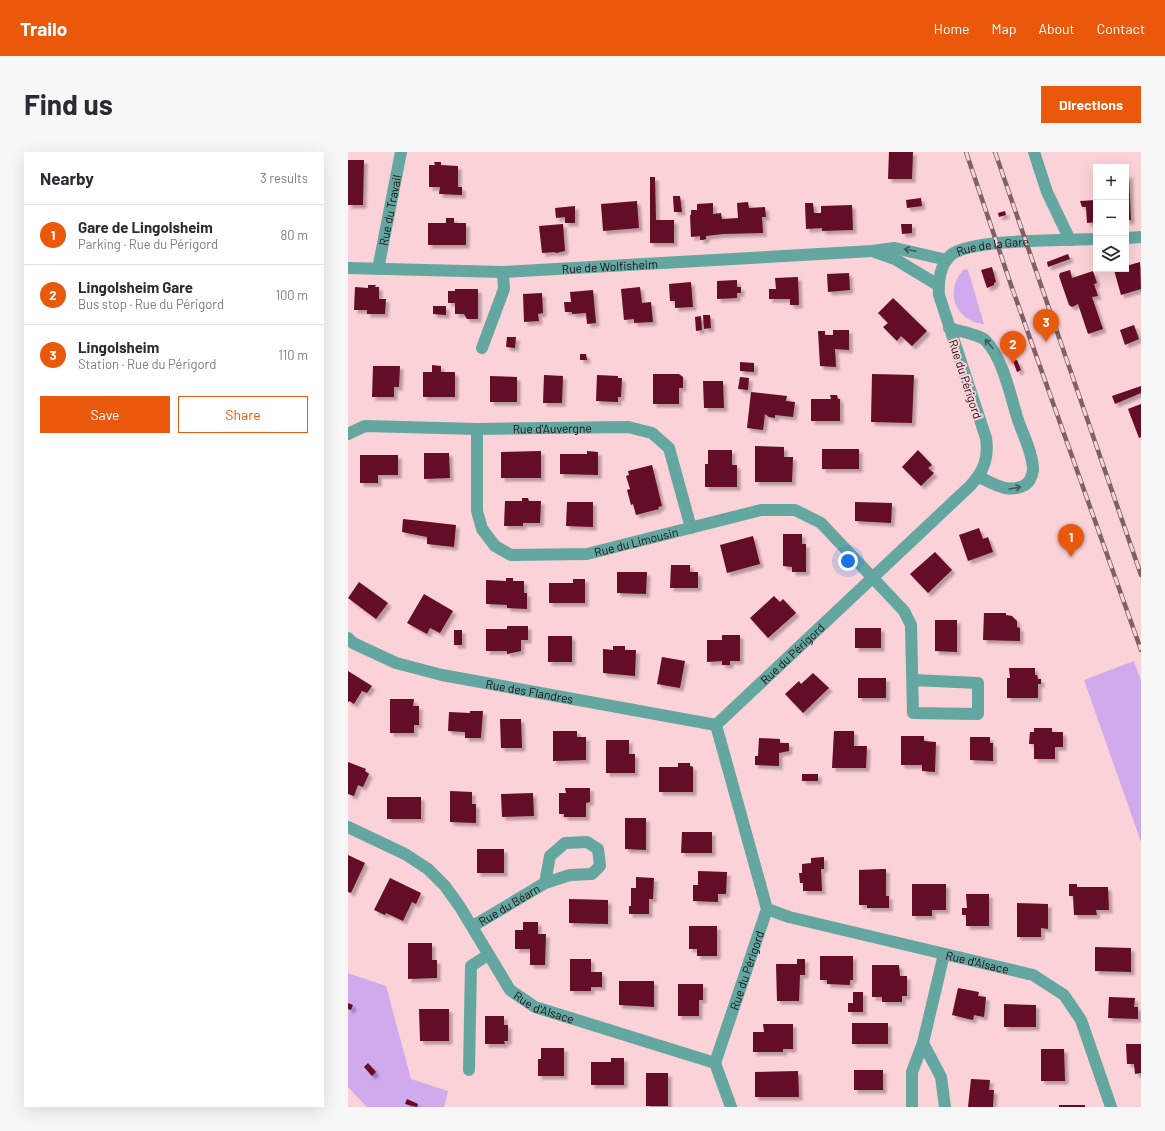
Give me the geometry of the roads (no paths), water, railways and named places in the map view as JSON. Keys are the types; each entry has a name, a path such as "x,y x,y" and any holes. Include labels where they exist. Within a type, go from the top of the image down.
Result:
{"street":[{"name":"Rue du Travail","path":"378,268 401,152"},
{"path":"1034,152 1047,192 1070,240"},
{"path":"1129,238 1141,237"},
{"name":"Rue de la Gare","path":"938,285 947,260 961,250 983,245 1093,239"},
{"name":"Rue de Wolfisheim","path":"348,268 503,272 872,251 895,248 947,260"},
{"name":"Rue de Wolfisheim","path":"872,251 895,259 938,285"},
{"path":"482,348 504,289 503,272"},
{"name":"Rue du Périgord","path":"716,726 979,477 986,461 986,438 940,302 938,285"},
{"path":"949,328 985,339 994,350 1031,460 1032,477 1028,484 1019,489 1009,490 979,477"},
{"name":"Rue d'Auvergne","path":"348,434 365,426 477,429 628,427 652,433 669,448 691,528"},
{"name":"Rue du Limousin","path":"477,429 477,511 482,529 495,546 511,555 587,554 761,510 795,510 822,523 904,611 911,625 912,680 913,713 978,714 978,683 912,680"},
{"name":"Rue des Flandres","path":"348,638 353,643 396,663 442,675 716,726"},
{"path":"716,726 767,909"},
{"name":"Rue d'Alsace","path":"348,827 405,854 428,869 445,886 473,926 488,955 510,990 535,1007 715,1063"},
{"name":"Rue du Béarn","path":"473,926 544,883 570,875 592,874 600,866 598,849 587,842 565,843 550,856 544,883"},
{"name":"Rue du Périgord","path":"715,1063 767,909"},
{"name":"Rue d'Alsace","path":"767,909 789,917 1033,975 1064,995 1081,1020 1111,1107"},
{"path":"912,1107 912,1072 923,1043 944,954"},
{"path":"469,1070 471,966 488,955"},
{"path":"923,1043 941,1078 945,1107"},
{"path":"715,1063 731,1107"}],"railway":[{"path":"966,152 1011,285 1141,650"},
{"path":"995,152 1141,575"}],"place":[{"name":"Lingolsheim","path":"1046,342"},
{"name":"Lingolsheim Gare","path":"1013,364"},
{"name":"Gare de Lingolsheim","path":"1071,557"}]}
